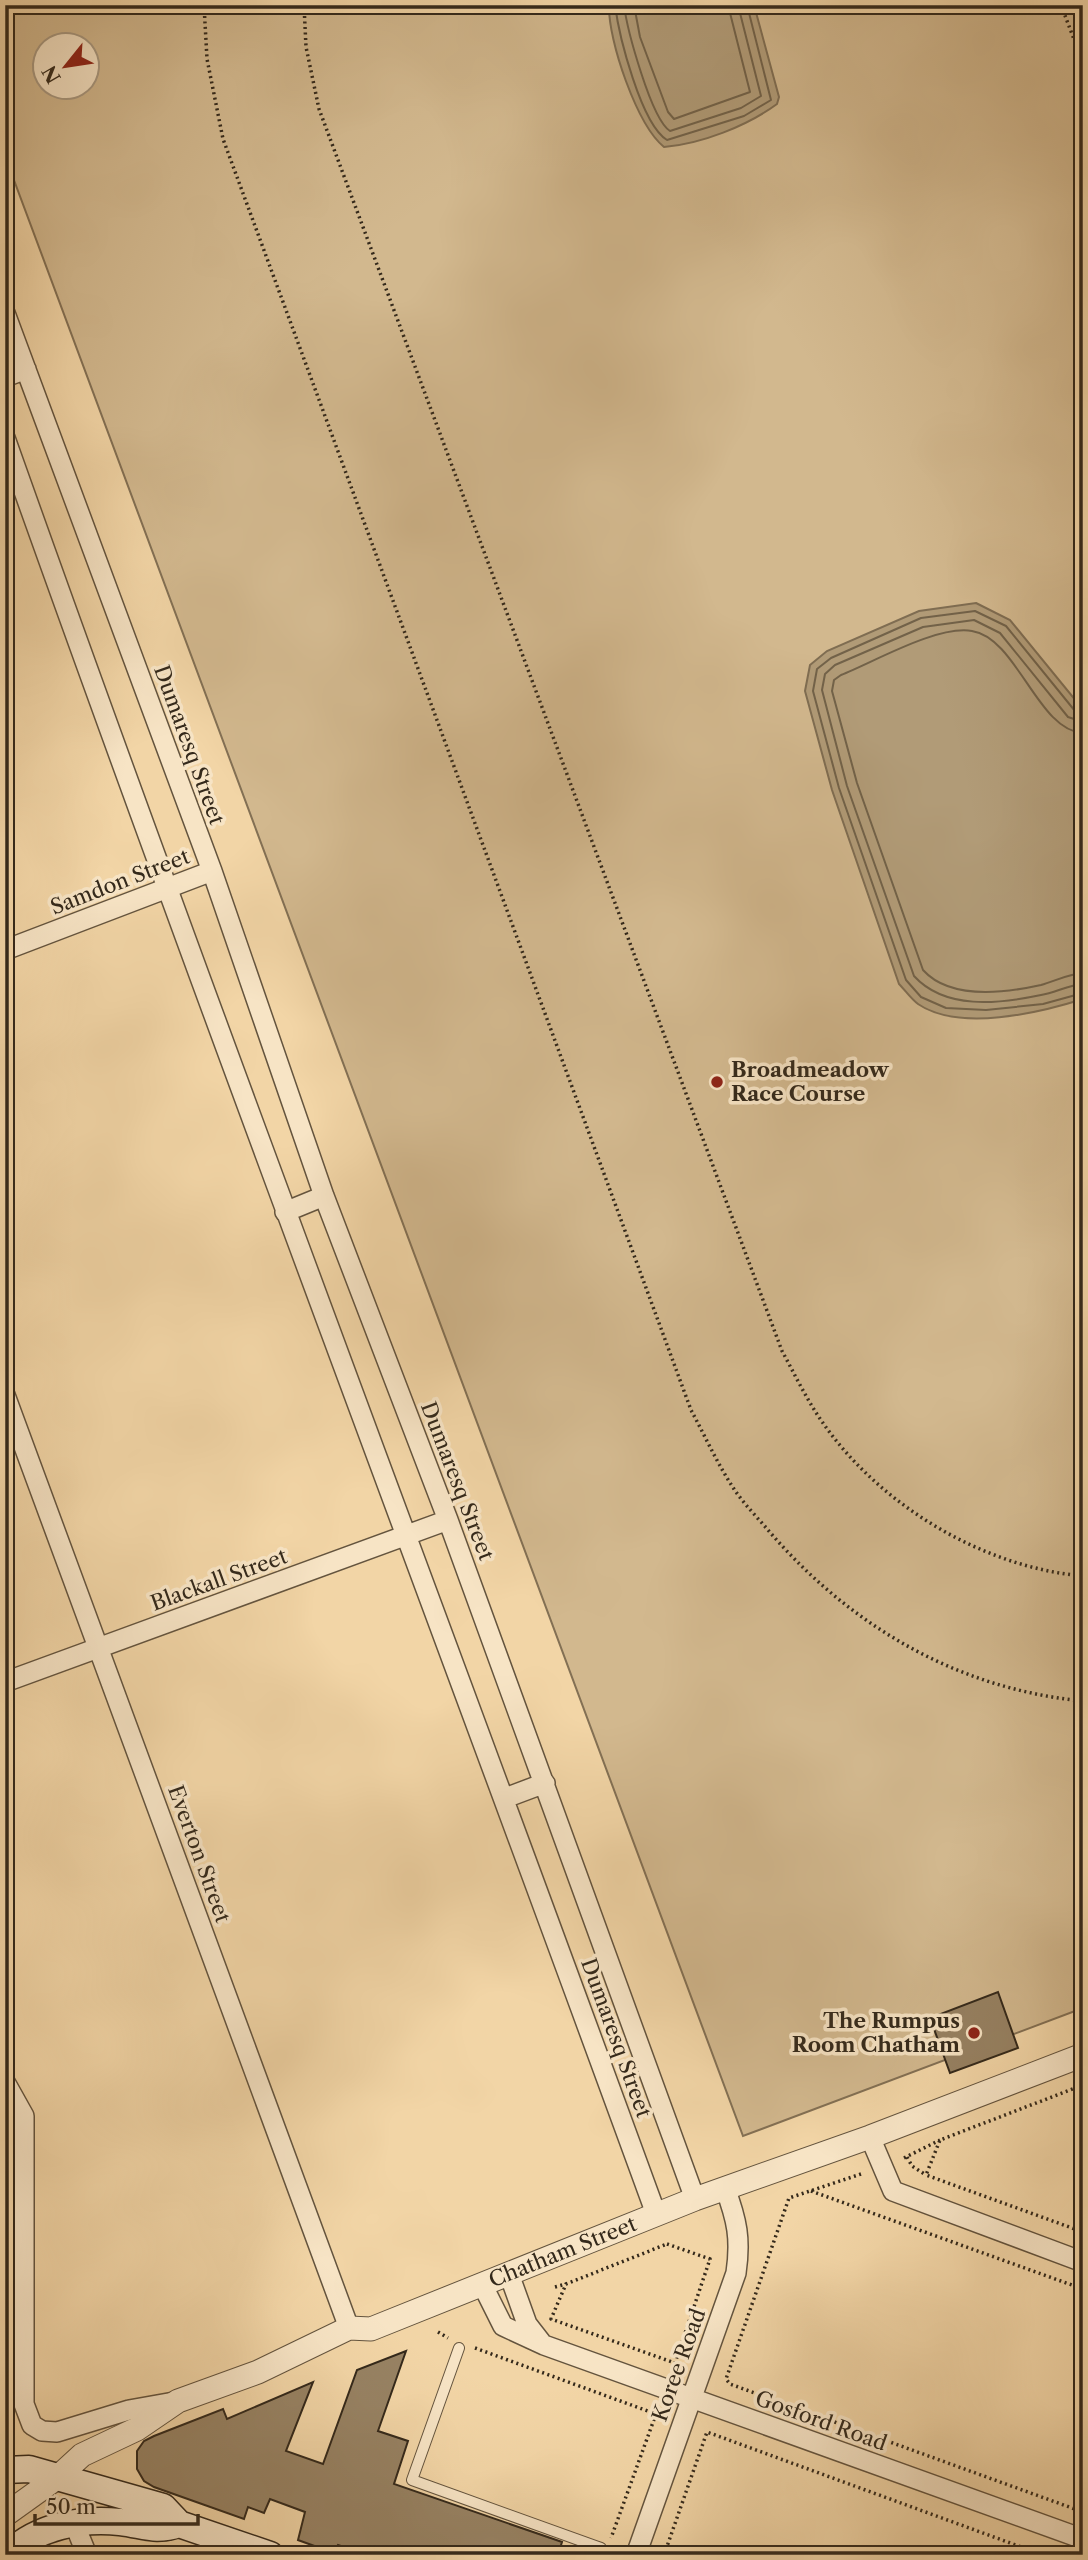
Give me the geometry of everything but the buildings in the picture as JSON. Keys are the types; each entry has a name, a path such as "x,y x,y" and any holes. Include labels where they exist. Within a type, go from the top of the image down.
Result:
{"main road":[{"path":"5,2470 29,2469 163,2507 179,2524 270,2555"},
{"path":"8,2555 39,2534 74,2523 122,2523 160,2530 179,2524"}],"street":[{"name":"Dumaresq Street","path":"5,313 212,871 324,1196 448,1520 695,2199"},
{"path":"5,377 26,369"},
{"name":"Dumaresq Street","path":"5,438 165,889 408,1535 656,2214"},
{"name":"Samdon Street","path":"5,950 212,871"},
{"path":"285,1212 324,1196"},
{"name":"Everton Street","path":"5,1395 349,2328"},
{"name":"Blackall Street","path":"5,1682 448,1520"},
{"path":"505,1798 544,1783"},
{"name":"Chatham Street","path":"5,2515 58,2477 82,2455 137,2430 178,2401 258,2372 349,2328 371,2329 656,2214 870,2137 1083,2055"},
{"path":"5,2082 24,2116 24,2404 27,2417 41,2431 57,2432 129,2410 178,2401"},
{"path":"870,2137 893,2191 1082,2258"},
{"name":"Koree Road","path":"636,2555 736,2273 740,2245 735,2216 725,2188"},
{"path":"509,2274 527,2324 544,2345"},
{"name":"Gosford Road","path":"482,2284 503,2326 544,2345 1083,2539"},
{"path":"74,2523 87,2555"}],"lane":[{"path":"459,2348 412,2480 604,2548"}],"path":[{"path":"204,5 207,59 223,139 691,1410 734,1490 791,1557 841,1604 898,1642 961,1672 1030,1693 1083,1701"},
{"path":"304,5 306,47 318,109 782,1350 816,1413 859,1465 909,1509 942,1530 991,1554 1044,1570 1083,1576"},
{"path":"1061,5 1083,63"},
{"path":"1083,2085 940,2140 905,2157 912,2166 926,2175 1083,2232"},
{"path":"926,2175 940,2140"},
{"path":"861,2174 789,2198 726,2379 730,2384 1083,2512"},
{"path":"809,2190 1083,2289"},
{"path":"555,2287 667,2244 710,2259 675,2362 551,2319 566,2284"},
{"path":"686,2250 688,2245"},
{"path":"438,2332 451,2339"},
{"path":"470,2347 656,2414 604,2548"},
{"path":"664,2555 707,2432 1043,2555"}],"shaded area":[{"name":"Broadmeadow Race Course","path":"5,5 1083,5 1083,2008 743,2136 5,156"}],"water":[{"path":"609,5 754,5 779,97 777,104 752,120 723,133 664,147 644,121 634,102 613,39"},
{"path":"976,603 1010,620 1081,707 1083,719 1083,999 1022,1014 977,1018 955,1017 935,1012 918,1004 899,984 832,790 805,691 810,665 827,651 919,611"}],"place":[{"name":"Broadmeadow Race Course","path":"717,1082"},
{"name":"The Rumpus Room Chatham","path":"974,2033"}]}
